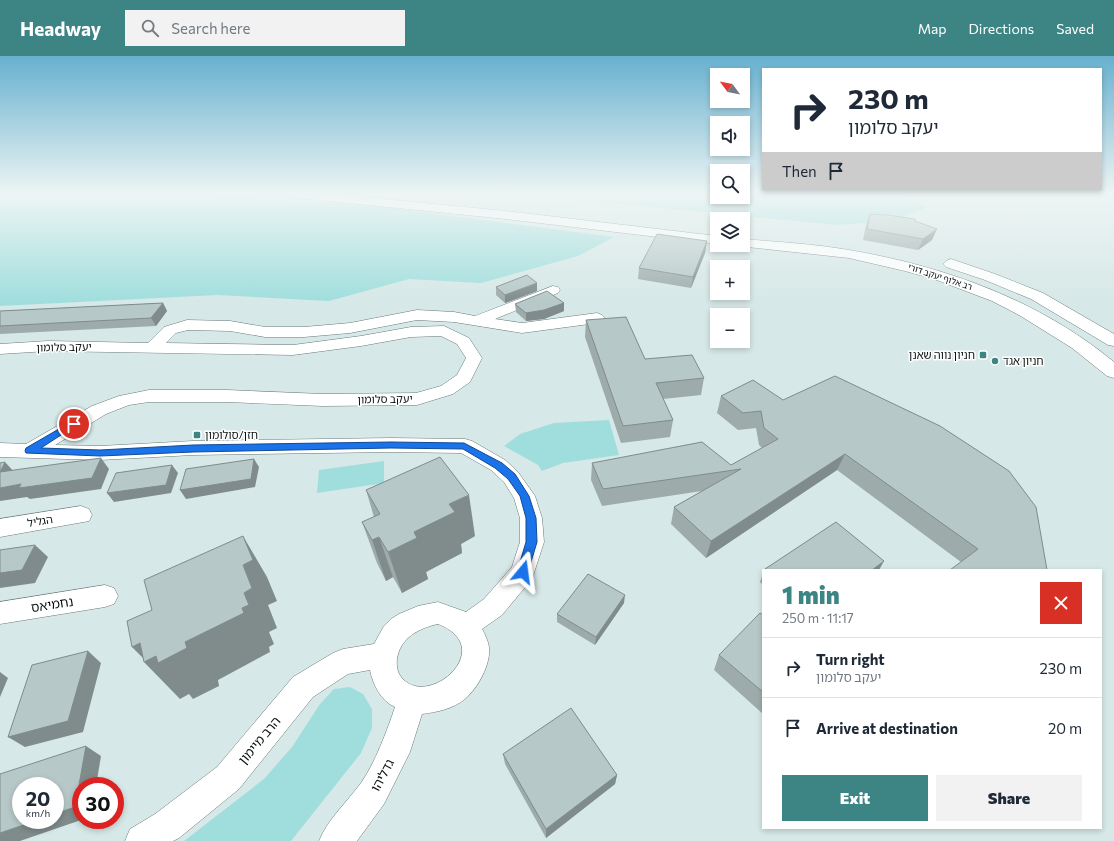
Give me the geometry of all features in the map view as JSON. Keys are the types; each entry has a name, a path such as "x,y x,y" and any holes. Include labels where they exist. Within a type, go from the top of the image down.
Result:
{"main road":[{"path":"630,230 710,239"},
{"name":"רב אלוף יעקב דורי","path":"750,230 843,241 894,250 949,263 990,277 1037,296 1114,341"},
{"name":"רב אלוף יעקב דורי","path":"750,244 846,253 930,272 972,287 1019,307 1054,327 1114,372"}],"street":[{"path":"476,321 553,290"},
{"path":"153,347 170,330 187,324 230,326 265,332 304,332 350,328 417,315 454,317 522,328 597,318"},
{"name":"יעקב סלומון","path":"0,349 48,346 293,350 411,332 444,331 464,341 474,358 464,378 447,390 417,399 323,400 204,396 150,396 125,400 99,410 29,451"},
{"path":"0,450 100,453 208,448 391,445 464,446 498,465 512,477 524,496 531,518 532,542 523,572 493,607 466,626"},
{"name":"הגליל","path":"0,528 81,515"},
{"name":"נחמיאס","path":"0,613 105,596"},
{"path":"438,614 451,616 463,622 466,626 471,632 476,644 475,658 470,673 460,686 445,696 428,700 412,700 397,694 387,683 383,669 383,655 389,641 398,629 410,620 424,615 438,614"},
{"name":"הרב מיימון","path":"142,841 167,826 228,778 303,688 343,662 383,655"},
{"name":"גדליהו","path":"336,841 373,793 399,741 412,700"}],"shaded area":[{"path":"0,230 558,230 614,237 578,256 481,283 409,279 329,301 217,295 0,306"},
{"path":"609,420 619,455 563,463 542,471 538,465 504,446 520,434 554,423"},
{"path":"384,461 384,483 317,493 319,470"},
{"path":"350,687 363,694 372,709 372,728 361,753 291,841 184,841 264,779 292,747 320,704 334,689"}],"building":[{"path":"871,230 936,230 923,239"},
{"path":"657,234 707,241 693,277 639,268"},
{"path":"527,275 537,283 505,295 496,287"},
{"path":"547,291 564,303 544,310 526,313 515,304"},
{"path":"163,303 151,318 0,326 0,311"},
{"path":"626,317 645,359 692,355 704,378 656,383 673,420 623,426 586,320"},
{"path":"835,376 940,426 1009,471 1036,507 1047,569 951,569 978,549 845,454 711,541 674,507 741,469 603,489 592,463 702,442 731,465 778,439 764,428 761,411 743,413 721,396 753,380 783,400"},
{"path":"440,457 469,495 449,504 455,512 414,532 417,538 388,552 379,537 372,540 362,522 380,514 366,490"},
{"path":"101,458 92,478 19,488 21,484 0,488 0,472"},
{"path":"254,459 251,479 180,490 186,469"},
{"path":"5,462 0,472 0,463"},
{"path":"172,465 166,485 107,493 116,473"},
{"path":"836,522 884,561 873,569 765,569"},
{"path":"243,536 253,560 243,565 252,588 244,593 249,605 242,608 244,613 185,642 187,648 158,663 156,656 144,662 140,643 132,647 127,621 152,610 144,580"},
{"path":"35,545 22,570 0,573 0,550"},
{"path":"588,574 625,595 596,637 557,614"},
{"path":"760,613 762,614 762,691 719,655"},
{"path":"88,651 68,721 8,737 32,665"},
{"path":"571,708 617,775 546,829 503,754"},
{"path":"86,746 80,777 72,777 72,808 64,811 64,777 12,777 12,829 0,833 0,774"}],"place":[{"name":"חניון נווה שאנן","path":"983,355"},
{"name":"חניון אגד","path":"995,361"},
{"name":"חזן/סולומון","path":"197,435"}],"route":[{"path":"74,424 29,451 100,453 193,448 391,445 464,446 498,465 512,477 524,496 531,518 532,542 523,572"}]}
